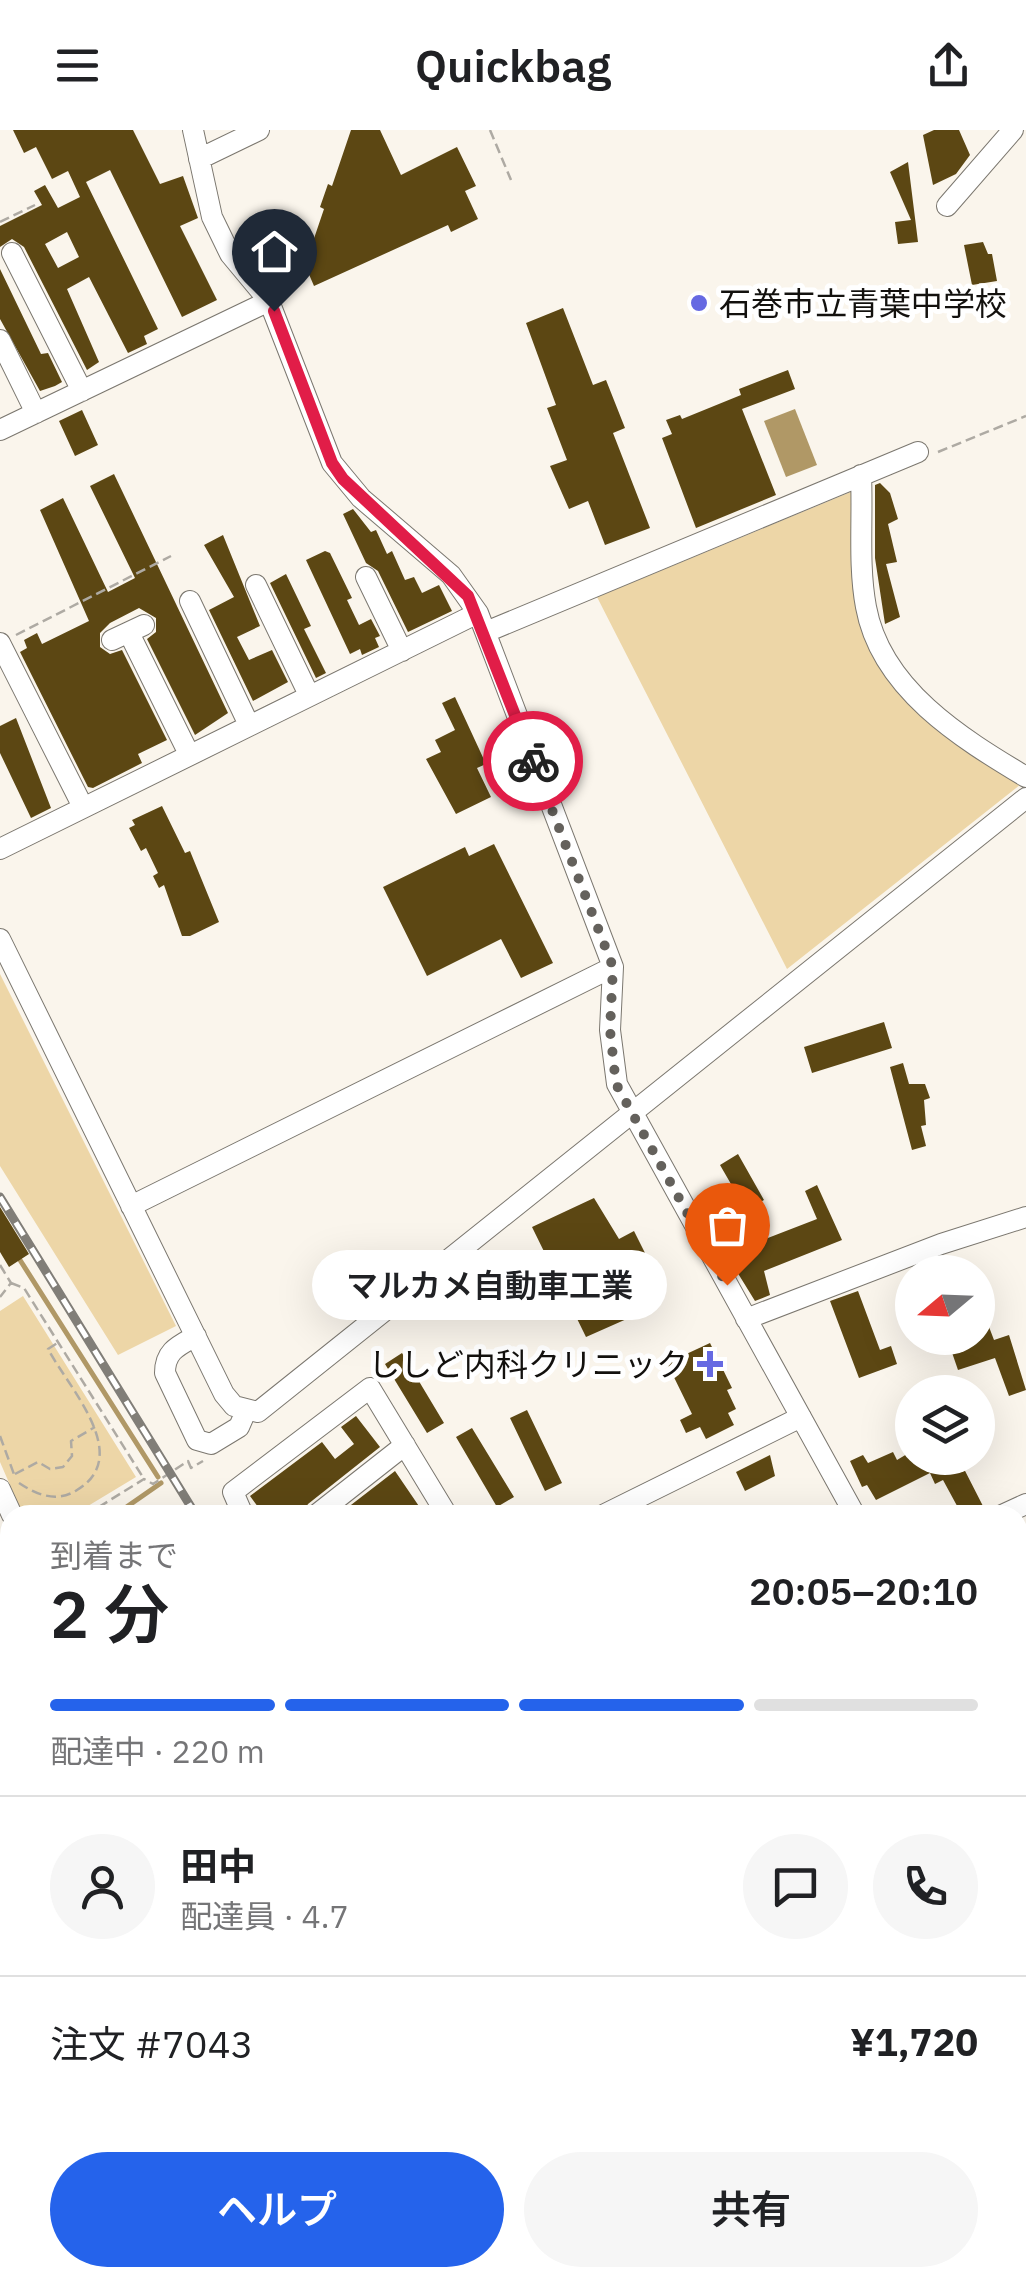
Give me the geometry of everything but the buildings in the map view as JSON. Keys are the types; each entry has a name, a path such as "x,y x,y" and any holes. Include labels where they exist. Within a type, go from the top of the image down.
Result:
{"street":[{"path":"193,130 212,217 230,254 270,301 332,463 343,479 451,576 482,622 613,967 612,1060 616,1084 849,1505"},
{"path":"198,159 259,130"},
{"path":"947,206 1013,130"},
{"path":"12,254 82,391"},
{"path":"0,430 270,301"},
{"path":"0,340 36,413"},
{"path":"0,849 402,651 918,452"},
{"path":"861,475 866,608 878,637 925,710 1026,777"},
{"path":"366,577 402,651"},
{"path":"256,585 310,695"},
{"path":"190,601 249,725"},
{"path":"129,632 189,754"},
{"path":"5,640 83,807"},
{"path":"0,939 224,1394 234,1406 246,1411 269,1407 1026,798"},
{"path":"131,1206 613,967"},
{"path":"746,1319 941,1244 1026,1218"},
{"path":"196,1336 169,1353 165,1373 197,1440 210,1444 230,1434 239,1427 246,1411"},
{"path":"239,1505 233,1492 370,1388 439,1505"},
{"path":"631,1505 801,1417"},
{"path":"329,1505 406,1445"}],"path":[{"path":"490,130 511,180"},
{"path":"0,222 35,204"},
{"path":"918,452 928,456 1026,416"},
{"path":"5,640 170,556"},
{"path":"0,1265 11,1283 24,1288 144,1479 153,1484 188,1461 192,1468 206,1460"},
{"path":"0,1297 11,1283"},
{"path":"7,1482 44,1496 62,1497 79,1490 92,1476 101,1454 94,1425 48,1349 59,1342"},
{"path":"7,1482 38,1462 50,1469 63,1467 72,1456 71,1441 105,1416"},
{"path":"0,1436 7,1482"},
{"path":"102,1505 144,1479"}],"shaded area":[{"path":"795,409 817,465 786,477 764,421"},
{"path":"858,489 862,611 907,697 1025,781 787,969 597,597"},
{"path":"0,974 176,1326 118,1355 0,1166"},
{"path":"23,1296 136,1477 90,1505 19,1505 0,1462 0,1311"}],"waterway":[{"path":"20,1260 158,1477"},
{"path":"129,1505 161,1483"}],"railway":[{"path":"0,1197 190,1505"}],"way so far":[{"path":"533,761 613,967 610,1030 616,1084 727,1285"}],"place":[{"name":"石巻市立青葉中学校","path":"699,303"},
{"name":"マルカメ自動車工業","path":"727,1285"},
{"name":"ししど内科クリニック","path":"710,1364"}],"route":[{"path":"274,311 332,463 343,479 396,530 451,576 478,613 533,761"}]}
